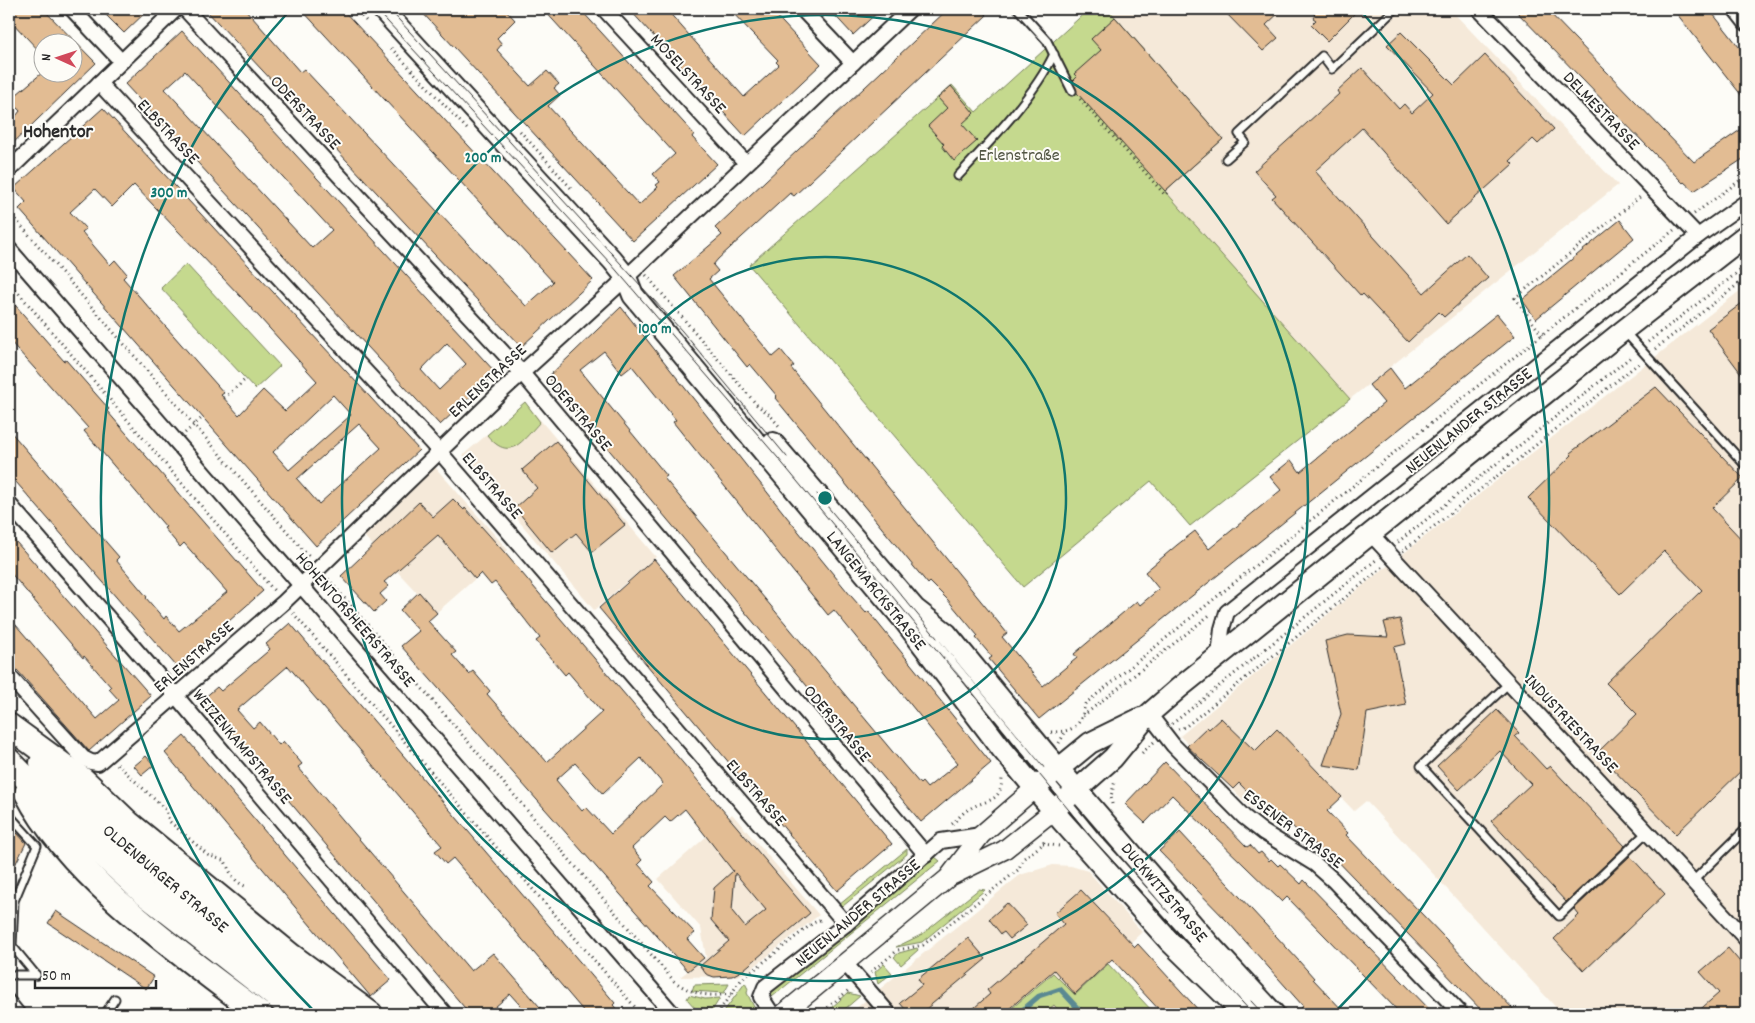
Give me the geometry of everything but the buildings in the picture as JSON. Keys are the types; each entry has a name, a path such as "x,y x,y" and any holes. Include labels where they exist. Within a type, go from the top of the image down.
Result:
{"highway":[{"name":"OLDENBURGER STRASSE","path":"9,726 116,839 143,876 205,913 337,1014"},
{"path":"9,726 82,780 128,822 291,956 370,1014"},
{"name":"OLDENBURGER STRASSE","path":"11,764 143,876 232,964 299,1014"},
{"path":"11,764 49,830 111,894 193,963 260,1014"}],"main road":[{"name":"LANGEMARCKSTRASSE","path":"382,9 632,272 642,288 913,618 1001,748 1047,778"},
{"name":"NEUENLANDER STRASSE","path":"1065,800 1112,758 1148,714 1624,330 1746,235"},
{"name":"LANGEMARCKSTRASSE","path":"913,618 947,634 1047,778 1065,800"},
{"name":"NEUENLANDER STRASSE","path":"1047,778 1090,743 1148,714"},
{"name":"DUCKWITZSTRASSE","path":"1047,778 1170,942 1244,1014"},
{"name":"DUCKWITZSTRASSE","path":"1065,800 1211,946 1274,1014"}],"street":[{"path":"72,9 121,61"},
{"path":"9,170 176,9"},
{"name":"ODERSTRASSE","path":"185,9 522,373 926,855"},
{"name":"MOSELSTRASSE","path":"604,9 746,163"},
{"path":"802,9 853,62"},
{"name":"ERLENSTRASSE","path":"9,676 83,758 98,763 302,586 439,451 632,272 910,9"},
{"name":"DELMESTRASSE","path":"1479,9 1698,236"},
{"path":"1735,9 1746,23"},
{"name":"ELBSTRASSE","path":"99,83 439,451 846,924"},
{"name":"NEUENLANDER STRASSE","path":"1218,656 1227,612 1698,236 1746,202"},
{"name":"HOHENTORSHEERSTRASSE","path":"9,249 673,1014"},
{"name":"WEIZENKAMPSTRASSE","path":"9,504 176,696 445,1014"},
{"name":"INDUSTRIESTRASSE","path":"1370,534 1746,939"},
{"name":"ESSENER STRASSE","path":"1148,714 1163,734 1244,817 1263,832 1315,864 1333,880 1460,1014"},
{"name":"NEUENLANDER STRASSE","path":"783,1014 948,878 981,835 1047,778"},
{"name":"NEUENLANDER STRASSE","path":"948,878 1004,850 1065,800"},
{"name":"NEUENLANDER STRASSE","path":"772,1014 761,997 765,988 846,924 942,841 981,835"},
{"path":"845,963 889,1014"}],"lane":[{"path":"1018,9 1047,41 1072,91"},
{"path":"1226,158 1246,142 1239,134 1322,56 1332,68 1395,9"},
{"path":"958,176 996,137 1054,54"},
{"path":"1624,330 1746,466"},
{"path":"1510,684 1421,766 1559,916 1647,832"},
{"path":"1065,800 1258,1014"},
{"path":"9,815 37,846 14,901 12,946 36,975 9,975"},
{"path":"1693,881 1746,829"},
{"path":"9,998 22,1014"},
{"path":"105,1014 115,999"}],"path":[{"path":"1072,91 1165,195 1170,191"},
{"path":"517,127 568,182 572,191"},
{"path":"1050,732 1074,728 1081,722 1085,704 1542,334 1684,222 1746,176"},
{"path":"1542,334 1515,298 1651,188"},
{"path":"9,212 674,981 688,991 699,994 732,994"},
{"path":"1163,734 1185,727 1640,349 1746,266"},
{"path":"632,272 757,405 782,428"},
{"path":"1163,734 1176,720 1746,278"},
{"path":"9,282 640,1013"},
{"path":"224,398 246,379"},
{"path":"176,440 203,417"},
{"path":"108,754 128,776 166,810 169,821 208,855 225,861 233,878 240,885 248,887"},
{"path":"1113,808 1111,796 1114,783"},
{"path":"968,808 989,803 1001,789"},
{"path":"923,945 1018,870 1024,858 1043,844"},
{"path":"717,1014 741,980 813,923"}],"shaded area":[{"path":"1108,9 1450,9 1618,185 1350,399 1165,191 1223,139"},
{"path":"1746,286 1746,1014 1562,1014 1366,801 1354,811 1326,782 1279,829 1263,820 1180,736 1372,578"},
{"path":"525,402 656,557 594,610 463,455"},
{"path":"435,467 508,550 436,613 364,536"},
{"path":"732,814 819,915 750,970 738,976 680,977 706,957 701,928 658,879"},
{"path":"1053,865 1071,866 1088,871 1142,932 1075,995 1054,1005 1062,1014 849,1014 1020,875"}],"green space":[{"name":"Erlenstraße","path":"1089,9 1108,9 1223,139 1165,191 1350,399 1190,526 1151,481 1023,587 749,265 952,85 976,112"},
{"path":"186,264 280,366 255,389 161,288"},
{"path":"525,402 540,422 515,446 509,448 502,447 495,443 487,435"},
{"path":"907,849 907,854 843,906 839,905"},
{"path":"935,857 940,861 772,997 769,992"},
{"path":"979,889 985,890 922,942 896,947 921,935"},
{"path":"917,948 918,950 901,965 894,957 899,953"},
{"path":"884,964 892,973 878,984 875,972"},
{"path":"1108,964 1155,1014 1062,1014 1054,1005 1043,1014 1005,1014 1053,973 1075,995"},
{"path":"745,983 748,989 747,993 755,1009 748,1014 722,1014"},
{"path":"729,984 724,993 692,991 694,985"},
{"path":"848,993 860,996 839,1014 835,1014 831,1008"},
{"path":"689,995 705,999 720,998 710,1014 691,1014 696,1009 687,999"}],"waterway":[{"path":"1018,1014 1039,996 1060,989 1083,1014"}],"tram line":[{"path":"376,9 611,264 778,458 1092,838 1253,1014"},
{"path":"389,9 682,331 787,457"},
{"path":"817,494 937,638"},
{"path":"1088,821 1169,913"},
{"path":"1251,1001 1263,1014"}],"district":[{"name":"Hohentor","path":"58,130"}]}
